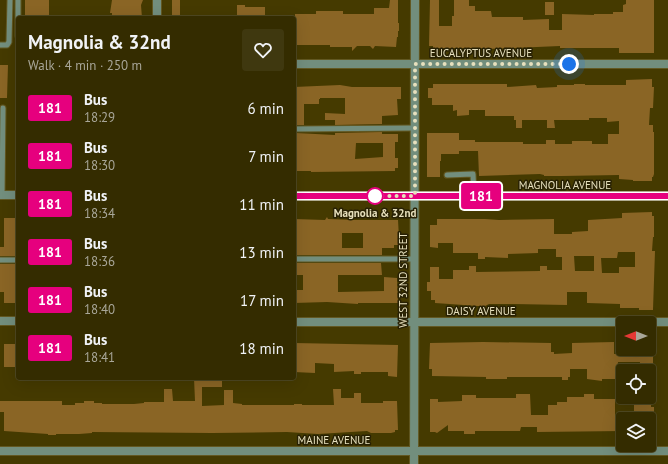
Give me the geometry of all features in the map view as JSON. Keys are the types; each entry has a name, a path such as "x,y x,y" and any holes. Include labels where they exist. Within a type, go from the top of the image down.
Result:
{"street":[{"path":"156,16 157,0"},
{"name":"WEST 32ND STREET","path":"414,464 415,0"},
{"name":"EUCALYPTUS AVENUE","path":"296,64 668,64"},
{"path":"1,195 16,195"},
{"name":"MAGNOLIA AVENUE","path":"296,196 668,196"},
{"path":"0,321 16,321"},
{"name":"DAISY AVENUE","path":"296,322 668,322"},
{"name":"MAINE AVENUE","path":"0,451 668,451"}],"lane":[{"path":"0,45 7,45 9,42 10,0"},
{"path":"18,0 18,16"},
{"path":"1,195 3,108"},
{"path":"296,128 415,128"},
{"path":"447,174 473,174 474,196"},
{"path":"296,259 414,259"},
{"path":"0,260 16,260"}],"building":[{"path":"25,0 49,0 49,16 25,16"},
{"path":"112,0 143,0 141,5 142,16 112,16 112,13 110,13"},
{"path":"172,0 180,0 180,16 172,16"},
{"path":"390,0 398,0 399,31 396,47 375,46 373,49 370,46 357,46 352,51 352,47 330,47 330,45 296,45 295,14 316,14 316,11 343,11 343,14 374,14 374,8 389,8"},
{"path":"430,0 439,0 439,26 452,26 452,16 454,16 454,0 469,0 469,6 475,6 475,11 491,11 492,17 523,17 523,20 549,19 549,30 562,30 562,14 613,14 613,12 623,12 623,5 626,4 626,0 654,0 654,53 619,53 619,48 560,48 560,46 487,49 433,48 433,46 429,46"},
{"path":"545,2 554,2 554,15 545,15"},
{"path":"237,5 245,5 245,7 265,7 265,16 237,16"},
{"path":"0,65 8,65 7,98 0,98"},
{"path":"652,79 652,87 654,87 653,108 650,108 649,125 653,125 654,132 654,174 652,181 619,179 619,175 544,176 540,174 479,176 478,151 459,151 459,154 441,154 440,177 427,177 427,133 459,133 459,140 475,140 475,142 523,142 523,144 546,144 546,140 555,140 555,144 572,144 572,141 592,141 592,144 608,144 608,134 619,134 619,121 607,122 607,118 589,118 589,120 554,120 555,128 547,128 547,120 522,120 522,128 516,128 516,120 514,120 514,116 485,116 485,110 469,110 469,115 457,116 457,110 453,111 453,105 432,105 432,98 428,98 428,88 433,88 433,84 507,84 507,87 536,85 537,88 574,84 626,85 626,80"},
{"path":"340,85 352,87 401,87 401,99 397,99 398,115 382,116 382,124 335,125 335,120 325,120 325,113 345,114 345,98 320,98 319,104 304,104 304,125 296,125 296,87"},
{"path":"382,132 382,134 398,134 398,142 395,142 395,158 398,158 398,168 395,168 395,171 296,171 296,133 335,135 335,133","holes":["356,143 383,143 383,157 355,159"]},
{"path":"652,212 652,216 654,216 652,251 655,251 653,310 620,308 620,304 587,303 587,292 567,292 567,305 489,304 485,306 478,306 435,303 435,300 431,300 431,291 427,291 427,282 430,282 430,267 439,267 439,279 453,279 453,270 469,270 469,266 476,266 476,272 540,271 540,266 547,266 547,270 562,270 562,257 556,257 556,249 538,249 538,253 508,254 508,258 485,257 485,259 478,259 478,253 453,253 453,243 438,243 438,248 430,247 430,225 437,225 437,219 554,219 554,234 572,234 572,232 588,231 588,220 622,218 622,213","holes":["618,252 635,252 635,267 619,267 619,273 602,273 601,258 617,258","574,256 594,256 594,271 575,271"]},
{"path":"327,217 328,219 398,220 398,245 394,245 394,248 382,248 382,255 296,255 296,219 325,220","holes":["342,233 363,233 363,248 342,248"]},
{"path":"4,218 16,218 16,256 0,256 0,247 4,247"},
{"path":"296,263 381,263 382,275 338,275 338,292 384,291 384,277 397,278 398,303 296,303 296,290 303,290 303,275 296,275"},
{"path":"0,264 16,264 16,302 4,303 4,292 0,292"},
{"path":"614,342 614,354 616,354 616,356 653,356 653,364 640,364 640,362 618,362 618,364 616,364 616,379 602,379 602,381 587,379 587,369 570,369 570,377 568,377 568,380 562,380 562,377 507,377 507,379 486,379 486,377 432,376 432,369 429,369 430,343 551,343 551,352 554,352 554,354 572,353 572,343"},
{"path":"296,343 398,345 397,377 388,376 388,372 361,372 361,374 354,374 354,371 334,372 334,364 315,363 315,373 296,372"},
{"path":"4,344 16,344 16,367 4,367"},
{"path":"194,380 222,380 222,387 202,387 202,406 224,405 224,390 233,390 233,403 242,405 334,405 333,389 341,389 341,398 354,398 354,393 361,393 361,403 383,403 383,401 397,401 398,430 391,433 371,433 367,431 318,434 287,432 92,432 48,435 4,431 4,412 0,412 0,401 62,401 62,405 75,405 75,403 84,403 84,401 94,401 94,403 102,404 164,402 164,389 172,389 173,401 195,401"},
{"path":"516,394 530,394 531,415 548,415 548,405 557,405 557,402 567,402 567,397 584,397 584,394 594,394 594,399 615,399 616,431 537,432 537,427 521,427 520,431 475,431 475,434 464,434 464,431 448,431 448,425 437,433 430,432 430,399 438,399 438,402 462,401 462,395 476,395 476,398 516,398"},
{"path":"634,404 651,404 651,407 654,407 654,412 634,412"}],"bus line":[{"name":"181","path":"296,196 668,196"}],"place":[{"name":"Magnolia & 32nd","path":"375,196"}],"route":[{"path":"375,196 415,196 415,64 569,64"}]}
